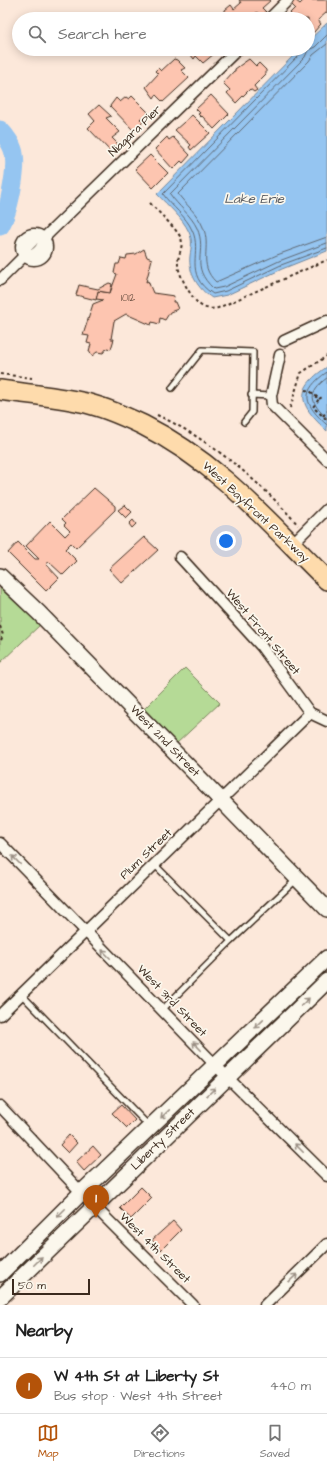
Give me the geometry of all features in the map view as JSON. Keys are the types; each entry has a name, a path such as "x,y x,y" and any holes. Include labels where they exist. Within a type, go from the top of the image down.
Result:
{"highway":[{"name":"West Bayfront Parkway","path":"0,390 82,402 118,414 152,430 190,452 297,538 327,580"}],"street":[{"path":"276,12 288,0"},
{"name":"Niagara Pier","path":"23,257 31,257 42,246 47,235 231,56"},
{"path":"0,280 23,257 20,247 23,240 27,236 36,234 47,235"},
{"path":"284,341 327,322"},
{"path":"280,355 271,396 272,405 327,460"},
{"path":"297,538 327,509"},
{"name":"West Front Street","path":"180,557 261,646 310,713 327,721"},
{"name":"West 2nd Street","path":"0,576 49,622 327,909"},
{"name":"Plum Street","path":"0,1015 310,713"},
{"name":"West 3rd Street","path":"0,843 227,1077 327,1176"},
{"name":"Liberty Street","path":"0,1274 82,1192 327,958"},
{"name":"Liberty Street","path":"0,1298 327,982"},
{"name":"West 4th Street","path":"0,1106 94,1206 193,1305"},
{"path":"265,1305 327,1244"}],"lane":[{"path":"172,388 202,350 252,352 252,412 244,422"},
{"path":"251,396 271,396"},
{"path":"154,864 231,941"},
{"path":"162,1010 231,941 298,879"},
{"path":"21,994 150,1127"}],"path":[{"path":"150,203 179,235 182,246 178,263 181,276 198,302 207,308 218,308 327,260"},
{"path":"295,413 290,408 300,373 327,356"},
{"path":"305,390 310,391 319,400"},
{"path":"324,396 312,407 327,420"},
{"path":"323,416 327,411"},
{"path":"245,474 282,508 297,538"},
{"path":"0,626 3,635 0,643"}],"green space":[{"path":"0,584 41,624 0,663"},
{"path":"185,668 220,703 176,744 143,710"}],"water":[{"name":"Lake Erie","path":"327,23 327,251 282,269 227,295 212,298 202,290 192,274 190,262 191,241 189,232 179,217 157,194 293,56 315,56 315,34"},
{"path":"327,367 327,431 311,414 306,406 304,391 308,383"}],"building":[{"path":"239,0 271,0 262,8 266,12 225,12 225,10 231,5 234,9 241,3"},
{"path":"295,0 300,4 304,0 327,0 327,12 318,20 321,24 315,31 315,12 291,12 295,8 291,4"},
{"path":"196,56 212,56 203,63"},
{"path":"174,59 185,68 181,70 189,78 163,102 156,95 154,98 146,87 158,74 155,71 158,68 161,71"},
{"path":"249,59 256,66 259,63 266,70 266,74 254,86 257,90 254,92 250,89 236,103 227,93 230,90 223,83 235,71 235,69"},
{"path":"211,95 229,114 214,129 202,116 201,117 198,114 200,113 196,109"},
{"path":"132,96 149,113 140,119 143,122 134,131 110,106 116,98 120,102 126,97 129,99"},
{"path":"99,105 111,116 106,118 120,132 112,138 118,144 111,152 88,128 95,121 89,114"},
{"path":"192,115 210,133 191,150 189,147 191,145 175,130"},
{"path":"167,137 169,140 173,137 190,155 183,163 181,161 173,169 155,149"},
{"path":"150,155 168,173 153,188 135,169"},
{"path":"144,249 147,257 152,259 146,282 148,281 153,293 174,296 173,302 175,302 178,309 170,312 165,320 160,318 159,324 152,322 151,325 126,314 114,321 111,339 114,339 111,349 107,348 103,353 97,352 92,356 89,351 91,344 87,343 89,336 83,335 93,304 103,300 96,299 98,291 110,293 117,274 114,273 116,264 119,264 121,258 126,259 127,255 136,254"},
{"path":"109,283 112,284 110,293 98,291 96,300 76,295 79,285 98,289"},
{"path":"94,488 115,506 115,510 76,548 71,543 65,549 77,561 63,575 49,562 46,564 59,578 46,591 8,553 18,542 35,559 39,559 26,546 50,521 65,536 70,531 64,525 66,523 62,519"},
{"path":"125,505 132,512 126,518 118,510"},
{"path":"133,520 136,524 132,528 129,524"},
{"path":"144,537 158,550 122,583 109,569"},
{"path":"121,1105 135,1120 127,1128 112,1113"},
{"path":"69,1135 77,1143 68,1153 60,1145"},
{"path":"93,1146 101,1155 84,1171 76,1162"},
{"path":"141,1187 152,1198 131,1219 120,1208"},
{"path":"173,1221 181,1230 161,1250 152,1240"}],"waterway":[{"path":"0,130 11,144 15,161 9,201 0,226"}],"place":[{"name":"W 4th St at Liberty St","path":"96,1218"}]}
